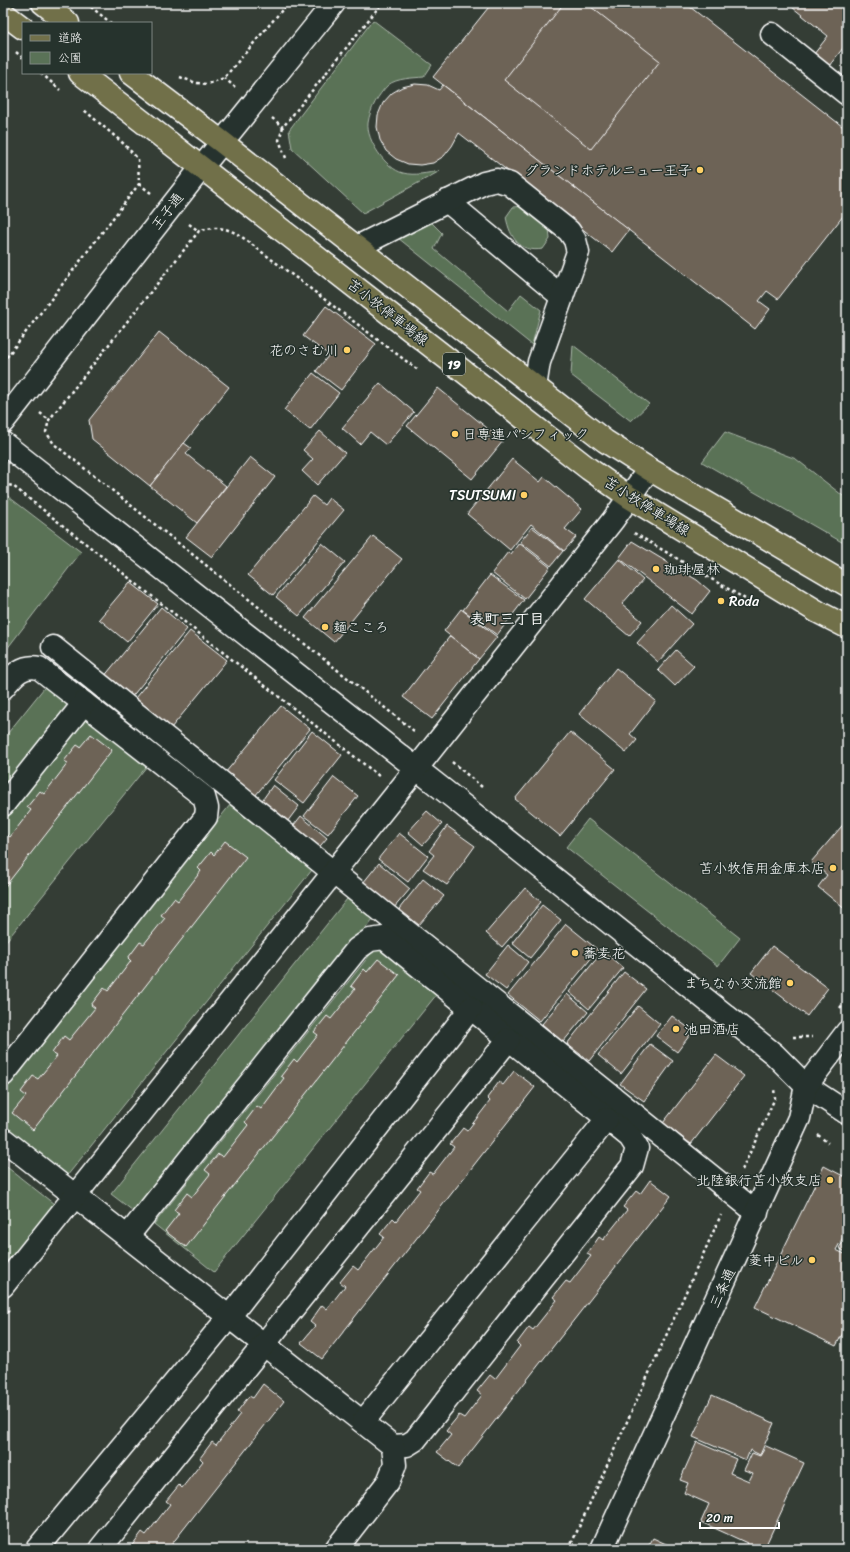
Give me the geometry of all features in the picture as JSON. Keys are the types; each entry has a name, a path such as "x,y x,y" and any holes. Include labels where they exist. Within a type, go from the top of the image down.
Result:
{"main road":[{"path":"43,3 67,22"},
{"path":"3,13 22,27"},
{"name":"苫小牧停車場線","path":"81,74 589,469 629,497 818,612 847,627"},
{"name":"19","path":"131,74 222,142 605,441 649,469 847,585"}],"street":[{"name":"王子通","path":"3,422 202,167 334,3"},
{"path":"772,34 847,94"},
{"path":"357,247 484,183 497,180 510,184 569,231 575,240 578,252 539,362 535,387"},
{"path":"447,201 562,296"},
{"path":"3,443 774,1054 806,1086 847,1113"},
{"path":"8,1296 75,1196 613,520 649,469"},
{"path":"52,647 757,1213"},
{"path":"3,688 22,669 31,666 38,668 204,797 207,808 206,817 3,1075"},
{"path":"3,805 84,704"},
{"path":"3,1139 127,1237 393,1446 407,1445 415,1440 632,1166 637,1148 630,1137 384,938 370,940 357,949 127,1237"},
{"path":"37,1549 229,1317 471,1008"},
{"name":"三条通","path":"602,1549 757,1213 799,1118 806,1086 847,1032"},
{"path":"100,1549 509,1039"},
{"path":"363,1422 607,1119"},
{"path":"336,1549 388,1482 395,1465 393,1446"}],"path":[{"path":"86,3 110,22"},
{"path":"178,77 196,83 207,84 224,78 288,3"},
{"path":"289,162 284,156 279,140 283,127 382,3"},
{"path":"42,74 65,93"},
{"path":"3,362 139,184 138,159 124,144 82,108"},
{"path":"49,420 199,231 213,227 230,229 242,237 424,374"},
{"path":"3,484 13,486 398,792"},
{"path":"613,520 759,607"},
{"path":"569,1549 775,1098 773,1086"},
{"path":"3,1317 8,1296"}],"green space":[{"path":"373,20 432,65 424,77 396,81 384,89 375,102 369,118 368,130 370,137 378,153 384,160 390,166 403,173 421,174 440,171 363,213 292,148 289,130"},
{"path":"526,206 549,228 550,239 543,249 528,249 522,246 513,237 510,231 506,217 513,207"},
{"path":"428,219 442,233 434,249 508,311 521,294 541,310 532,345 398,238"},
{"path":"573,345 649,404 631,421 571,375"},
{"path":"725,432 796,459 847,499 847,545 702,462"},
{"path":"5,494 81,552 3,654 3,496"},
{"path":"48,683 74,704 3,793 3,739"},
{"path":"90,713 151,761 3,945 3,822"},
{"path":"234,800 316,865 67,1176 3,1125 3,1089"},
{"path":"588,819 740,938 718,966 566,847"},
{"path":"347,899 373,919 137,1214 111,1194"},
{"path":"377,946 437,994 214,1272 154,1224"},
{"path":"3,1164 54,1204 3,1267"}],"building":[{"name":"グランドホテルニュー王子","path":"492,3 685,3 847,130 847,211 778,299 767,291 759,301 770,309 755,329 433,77"},
{"path":"564,3 586,3 660,61 591,149 504,80"},
{"path":"606,3 617,3 613,9"},
{"path":"787,3 847,3 847,51 843,48 829,66 814,54 828,36"},
{"path":"415,84 428,85 439,90 443,85 629,230 612,252 459,133 452,146 444,156 433,163 420,165 408,164 396,159 386,151 380,140 377,127 378,115 383,103 392,93 402,87"},
{"name":"花のさむ川","path":"326,306 376,344 341,390 316,371 329,355 303,336"},
{"path":"159,332 229,387 150,486 92,439 89,420"},
{"path":"313,373 339,393 310,430 284,410"},
{"path":"380,383 414,412 386,445 370,432 360,444 342,428"},
{"name":"日専連パシフィック","path":"438,388 503,441 472,479 407,426"},
{"path":"320,431 345,453 317,485 302,471 313,459 303,450"},
{"path":"184,443 191,448 186,454 226,486 197,523 150,486"},
{"path":"250,457 275,477 212,557 186,537"},
{"name":"TSUTSUMI","path":"512,459 540,482 544,477 582,509 565,529 576,537 564,551 531,524 510,550 467,514"},
{"path":"313,496 324,505 329,498 344,510 273,595 248,575"},
{"path":"532,527 563,551 551,566 520,542"},
{"path":"373,536 402,559 334,642 305,618"},
{"name":"珈琲屋林","path":"632,541 697,580 710,591 692,614 619,558"},
{"path":"322,543 345,562 299,616 276,597"},
{"path":"519,543 550,567 525,599 492,573 508,552 511,554"},
{"path":"619,559 643,580 622,604 642,621 629,636 585,599"},
{"path":"490,575 524,600 497,635 463,610"},
{"path":"130,582 158,604 127,642 99,619"},
{"path":"671,605 692,624 658,662 637,643"},
{"path":"161,607 187,629 130,699 103,678"},
{"path":"461,609 497,637 479,659 444,631"},
{"path":"190,631 227,660 171,728 135,698"},
{"path":"450,636 479,659 432,719 403,697"},
{"path":"676,650 694,666 675,686 658,670"},
{"path":"616,668 656,701 630,734 637,740 626,753 579,714"},
{"path":"281,706 310,729 255,796 225,773"},
{"path":"312,731 342,755 304,803 274,780"},
{"path":"570,732 615,769 560,836 515,799"},
{"path":"91,734 112,750 3,889 3,839 7,835 10,837 31,810 27,807 40,791 44,794 68,763 64,761 77,745 80,747"},
{"path":"334,777 358,796 328,834 304,816"},
{"path":"273,785 299,806 284,826 258,806"},
{"path":"427,811 442,824 423,845 408,832"},
{"path":"301,816 327,838 315,852 290,830"},
{"name":"苫小牧信用金庫本店","path":"847,820 847,911 818,887 827,875 811,862"},
{"path":"447,826 475,846 447,885 423,869 434,855 429,851"},
{"path":"399,833 428,856 408,882 378,859"},
{"path":"225,841 246,857 33,1130 12,1113 26,1096 21,1092 33,1076 38,1079 57,1056 52,1053 64,1036 69,1040 95,1008 91,1005 104,988 108,991 131,961 128,958 140,942 144,944 165,918 161,915 174,898 178,901 201,871 198,868 211,852 214,855"},
{"path":"379,863 410,889 393,909 363,883"},
{"path":"423,879 444,896 419,925 399,909"},
{"path":"525,888 541,902 502,947 486,933"},
{"path":"542,905 561,920 530,958 512,943"},
{"path":"566,924 598,950 540,1021 508,995"},
{"path":"508,945 528,962 506,990 485,974"},
{"path":"772,946 828,988 807,1016 751,973"},
{"path":"603,951 623,968 589,1009 569,992"},
{"path":"378,959 399,975 186,1247 165,1231 179,1213 174,1210 187,1193 192,1197 210,1174 205,1170 218,1154 223,1157 248,1125 245,1122 257,1106 261,1109 284,1078 281,1076 294,1059 297,1062 318,1035 314,1032 327,1016 331,1019 355,989 351,986 364,969 367,972"},
{"path":"624,972 646,989 589,1061 567,1044"},
{"path":"567,994 588,1012 563,1042 542,1024"},
{"path":"638,1006 660,1024 621,1074 598,1055"},
{"path":"672,1016 693,1031 677,1052 656,1036"},
{"path":"650,1044 673,1061 644,1101 620,1084"},
{"path":"716,1055 744,1076 691,1144 663,1123"},
{"path":"514,1071 535,1087 322,1359 301,1343 315,1326 310,1322 322,1305 327,1309 345,1286 340,1282 353,1266 358,1270 384,1237 380,1234 393,1218 396,1221 420,1190 417,1188 429,1172 433,1174 454,1147 450,1144 463,1128 467,1131 490,1101 487,1098 499,1082 503,1085"},
{"name":"菱中ビル","path":"824,1166 847,1178 847,1230 836,1250 847,1255 845,1269 847,1269 847,1325 836,1346 755,1307"},
{"path":"650,1180 671,1196 458,1468 437,1452 451,1435 446,1431 459,1415 464,1418 482,1395 477,1391 490,1375 495,1379 520,1346 517,1343 529,1327 533,1330 557,1300 553,1297 566,1281 570,1283 591,1256 587,1254 599,1237 603,1240 627,1210 623,1207 636,1191 640,1194"},
{"path":"847,1236 847,1253 839,1248"},
{"path":"263,1384 284,1401 168,1549 131,1549 130,1548 142,1532 146,1535 170,1504 166,1501 179,1485 182,1488 203,1461 200,1458 212,1442 216,1445 240,1414 237,1412 249,1396 253,1398"},
{"path":"712,1395 774,1423 760,1455 750,1450 746,1460 693,1437"},
{"path":"697,1442 736,1459 730,1473 749,1481 753,1473 744,1470 752,1453 760,1456 766,1446 804,1463 764,1549 745,1548 747,1543 701,1522 709,1504 684,1493 688,1483 680,1480"},
{"path":"653,1538 677,1549 647,1549"}],"place":[{"name":"グランドホテルニュー王子","path":"700,170"},
{"name":"花のさむ川","path":"347,350"},
{"name":"日専連パシフィック","path":"455,434"},
{"name":"TSUTSUMI","path":"524,495"},
{"name":"珈琲屋林","path":"656,569"},
{"name":"Roda","path":"721,601"},
{"name":"麺こころ","path":"325,627"},
{"name":"苫小牧信用金庫本店","path":"833,868"},
{"name":"蕎麦花","path":"575,953"},
{"name":"まちなか交流館","path":"790,983"},
{"name":"池田酒店","path":"676,1029"},
{"name":"北陸銀行苫小牧支店","path":"830,1180"},
{"name":"菱中ビル","path":"812,1260"}],"district":[{"name":"表町三丁目","path":"507,619"}]}
